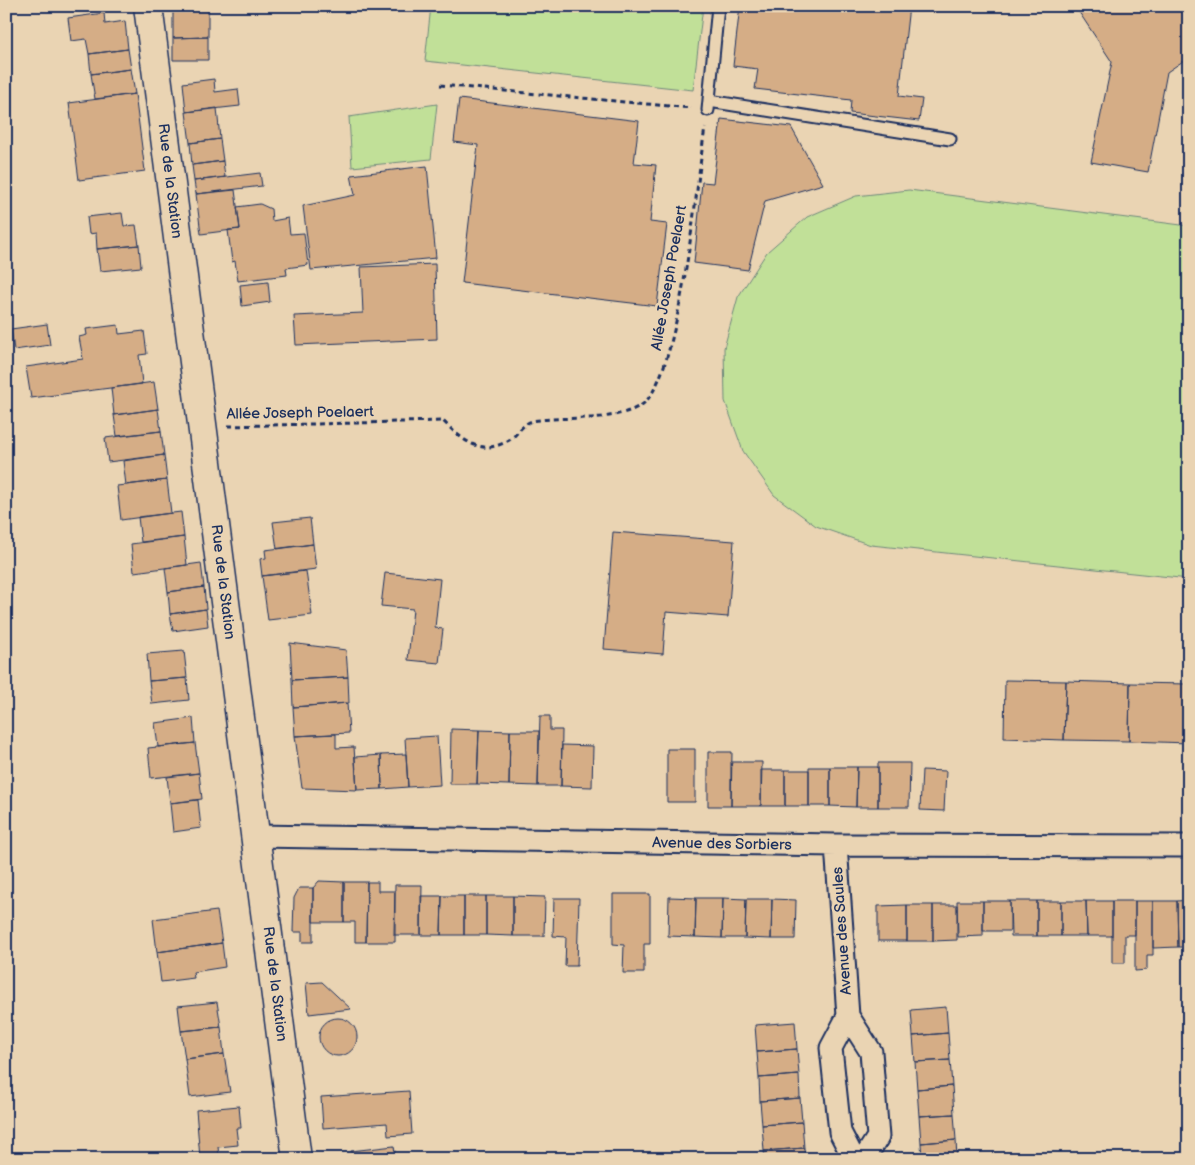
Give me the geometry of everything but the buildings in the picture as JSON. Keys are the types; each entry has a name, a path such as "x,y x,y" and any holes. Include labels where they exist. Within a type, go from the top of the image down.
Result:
{"street":[{"name":"Rue de la Station","path":"148,6 298,1159"},
{"name":"Avenue des Sorbiers","path":"256,836 836,845 1189,846"},
{"name":"Avenue des Saules","path":"836,845 848,1016 871,1052 878,1137 864,1159"},
{"name":"Avenue des Saules","path":"848,1016 831,1048 840,1132 854,1159"}],"lane":[{"path":"718,6 709,105 950,139"}],"path":[{"path":"440,85 709,105"},
{"name":"Allée Joseph Poelaert","path":"202,426 443,421 460,438 476,446 494,448 512,438 529,422 615,416 642,405 659,381 670,348 690,242 698,170 709,105"}],"green space":[{"path":"431,6 703,6 693,90 425,61"},
{"path":"437,104 431,159 352,167 349,117"},
{"path":"909,190 1189,226 1189,579 871,545 816,526 774,495 743,451 725,401 724,348 738,297 767,252 807,217 856,196"}]}
